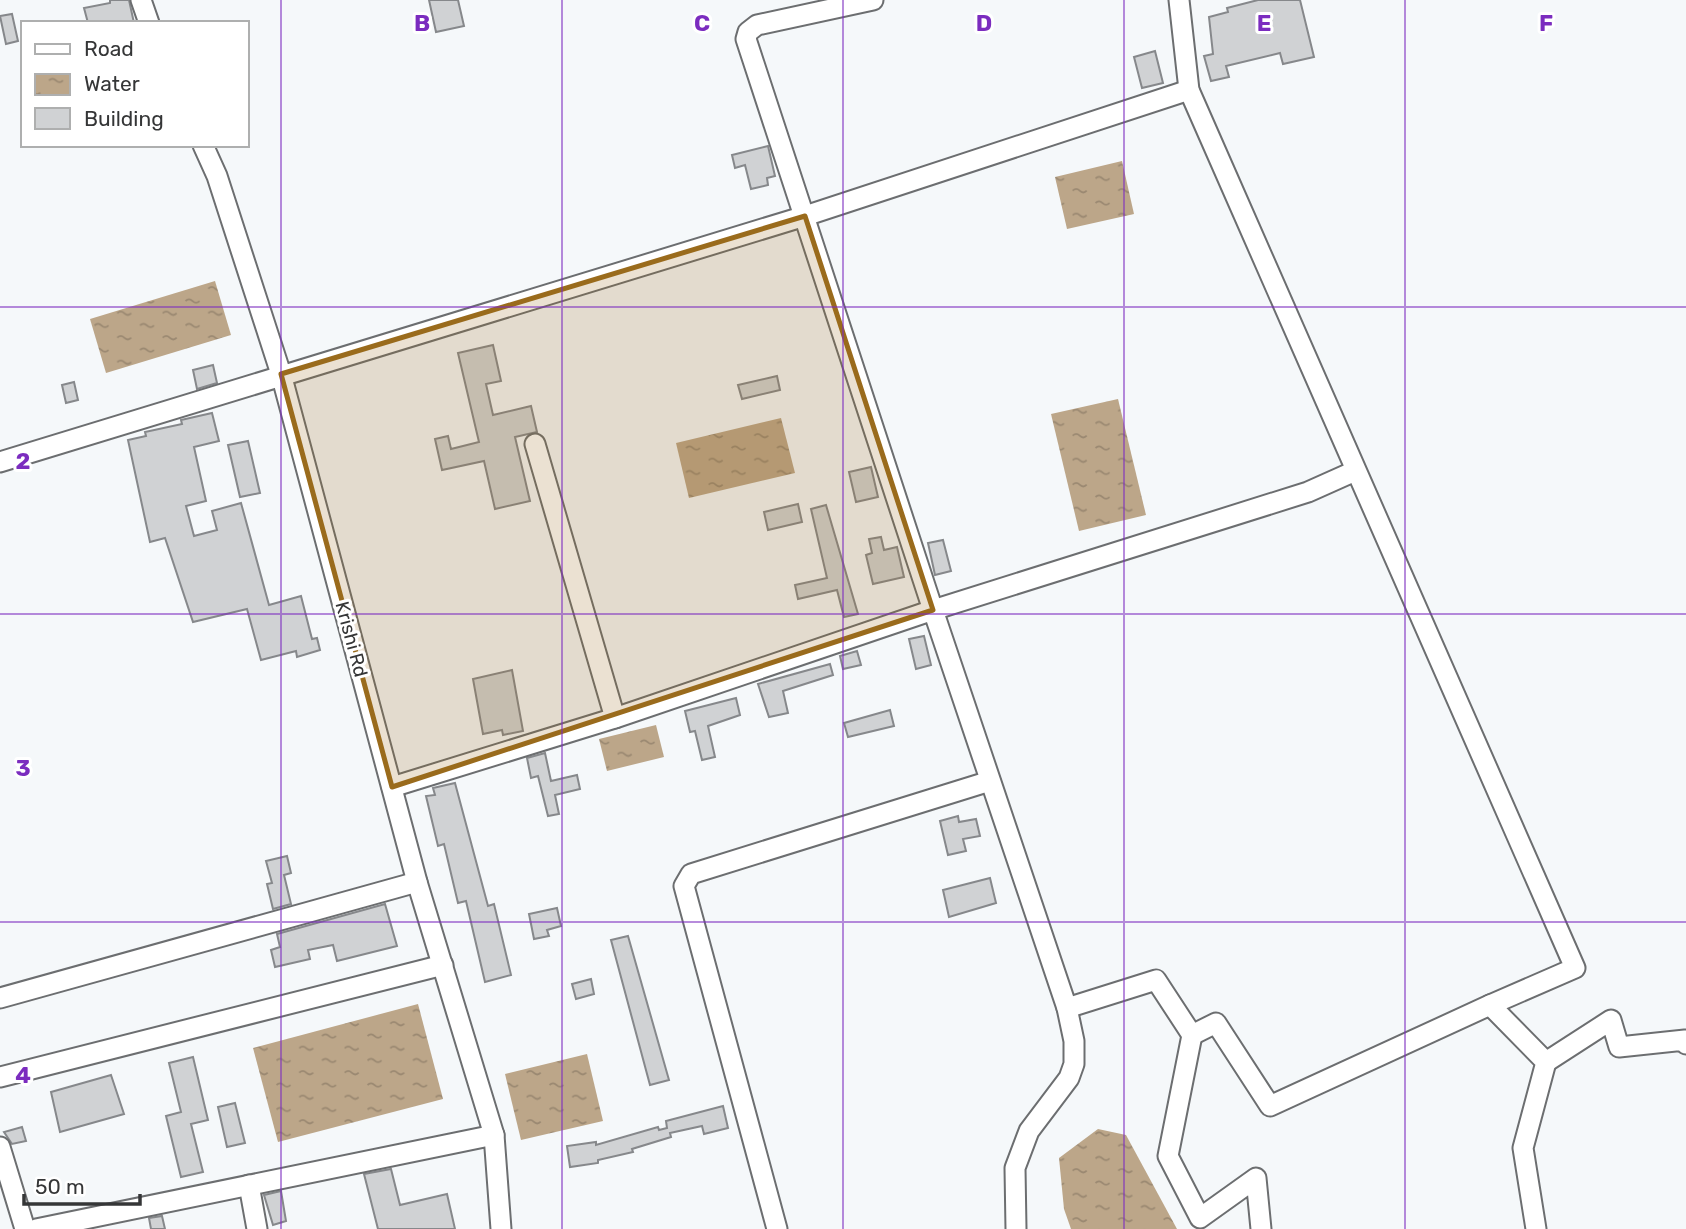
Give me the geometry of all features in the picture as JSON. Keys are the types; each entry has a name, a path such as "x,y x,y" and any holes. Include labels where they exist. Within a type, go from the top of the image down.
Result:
{"street":[{"path":"141,0 148,21"},
{"path":"873,0 757,25 748,32 746,39 1067,1008 1074,1041 1074,1064 1069,1078 1030,1131 1015,1168 1016,1229"},
{"path":"1179,0 1189,90 1575,968 1270,1106 1216,1023 1192,1035"},
{"path":"0,462 805,216 1189,90"},
{"name":"Krishi Rd","path":"204,147 216,176 281,374 417,882 494,1135 501,1229"},
{"path":"535,444 615,718"},
{"path":"392,787 615,718 933,610 1308,492 1355,471"},
{"path":"777,1229 684,886 691,874 990,781"},
{"path":"0,998 417,882"},
{"path":"0,1077 443,965"},
{"path":"1067,1008 1156,980 1192,1035 1168,1156 1200,1218 1256,1178 1261,1229"},
{"path":"1490,1006 1546,1062"},
{"path":"1536,1229 1523,1148 1546,1062 1611,1020 1619,1046 1685,1040 1686,1044"},
{"path":"36,1229 494,1135"},
{"path":"0,1147 25,1229"},
{"path":"250,1185 257,1229"}],"highlighted area":[{"path":"805,216 933,610 392,787 281,374"}],"water":[{"path":"1122,161 1134,214 1067,229 1055,177"},
{"path":"215,281 231,335 106,373 90,319"},
{"path":"1118,399 1146,515 1079,531 1051,414"},
{"path":"781,418 795,473 689,498 676,443"},
{"path":"656,725 664,757 607,771 599,739"},
{"path":"418,1004 443,1099 278,1142 253,1048"},
{"path":"587,1054 603,1121 521,1140 505,1074"},
{"path":"1098,1129 1126,1135 1177,1229 1071,1229 1064,1209 1059,1158"}],"building":[{"path":"110,0 129,0 134,21 87,21 84,8 110,3"},
{"path":"429,0 458,0 464,26 436,32"},
{"path":"1258,0 1300,0 1314,57 1283,64 1280,53 1226,66 1229,77 1211,81 1204,56 1213,54 1209,17 1228,12 1227,8"},
{"path":"12,14 18,41 6,44 0,16"},
{"path":"1155,51 1163,83 1142,88 1134,57"},
{"path":"768,146 775,176 767,178 768,185 751,189 745,165 735,168 732,155"},
{"path":"493,345 501,381 486,384 493,415 531,406 537,432 515,437 530,501 495,509 484,461 442,470 435,439 448,436 451,449 479,442 458,353"},
{"path":"213,365 217,383 197,389 193,370"},
{"path":"777,376 780,390 742,399 738,385"},
{"path":"74,382 78,400 66,403 62,385"},
{"path":"212,413 219,441 194,447 206,501 186,506 194,536 217,530 212,511 241,503 269,605 301,596 312,639 317,638 320,650 297,657 296,651 261,660 247,609 193,622 165,538 150,542 128,440 146,436 145,432 182,424 181,420"},
{"path":"248,441 260,493 240,497 228,445"},
{"path":"871,467 878,497 856,502 849,472"},
{"path":"798,504 802,522 768,530 764,512"},
{"path":"826,505 858,614 844,617 837,590 798,599 795,585 827,578 811,509"},
{"path":"881,537 884,550 897,547 904,577 873,584 866,555 872,553 869,539"},
{"path":"943,540 951,571 935,575 928,543"},
{"path":"924,636 931,665 916,669 909,639"},
{"path":"857,651 861,665 843,669 840,656"},
{"path":"830,664 833,675 783,691 788,713 769,717 758,684"},
{"path":"512,670 523,731 503,735 502,730 483,734 473,679"},
{"path":"736,698 740,715 708,726 715,757 702,760 695,731 690,732 685,711"},
{"path":"890,710 894,726 848,737 844,723"},
{"path":"545,753 551,781 577,775 580,789 555,795 559,814 548,816 538,776 531,778 527,758"},
{"path":"455,783 488,906 494,904 511,975 485,982 466,901 458,903 444,844 438,846 426,796 435,795 433,788"},
{"path":"958,816 959,822 976,819 980,836 963,839 966,851 948,855 940,821"},
{"path":"287,856 291,873 284,875 291,904 273,909 267,884 272,883 266,861"},
{"path":"990,878 996,903 949,917 943,890"},
{"path":"385,904 397,946 337,961 333,945 308,950 310,959 275,967 271,950 280,947 277,934"},
{"path":"557,908 561,926 547,930 549,936 534,939 529,914"},
{"path":"628,936 669,1080 650,1085 611,940"},
{"path":"591,979 594,994 576,999 572,984"},
{"path":"193,1057 208,1120 191,1124 203,1172 181,1177 166,1116 181,1112 169,1063"},
{"path":"111,1075 124,1114 60,1132 51,1092"},
{"path":"235,1103 245,1143 227,1147 218,1107"},
{"path":"723,1106 728,1128 704,1134 702,1126 670,1133 671,1137 632,1149 633,1152 598,1160 598,1163 570,1167 567,1146 596,1142 596,1145 658,1127 659,1130 667,1128 666,1121"},
{"path":"22,1127 26,1141 12,1144 4,1132"},
{"path":"391,1169 400,1205 447,1194 455,1229 378,1229 364,1174"},
{"path":"281,1191 286,1221 273,1225 264,1195"},
{"path":"162,1216 165,1229 151,1229 149,1218"}]}
